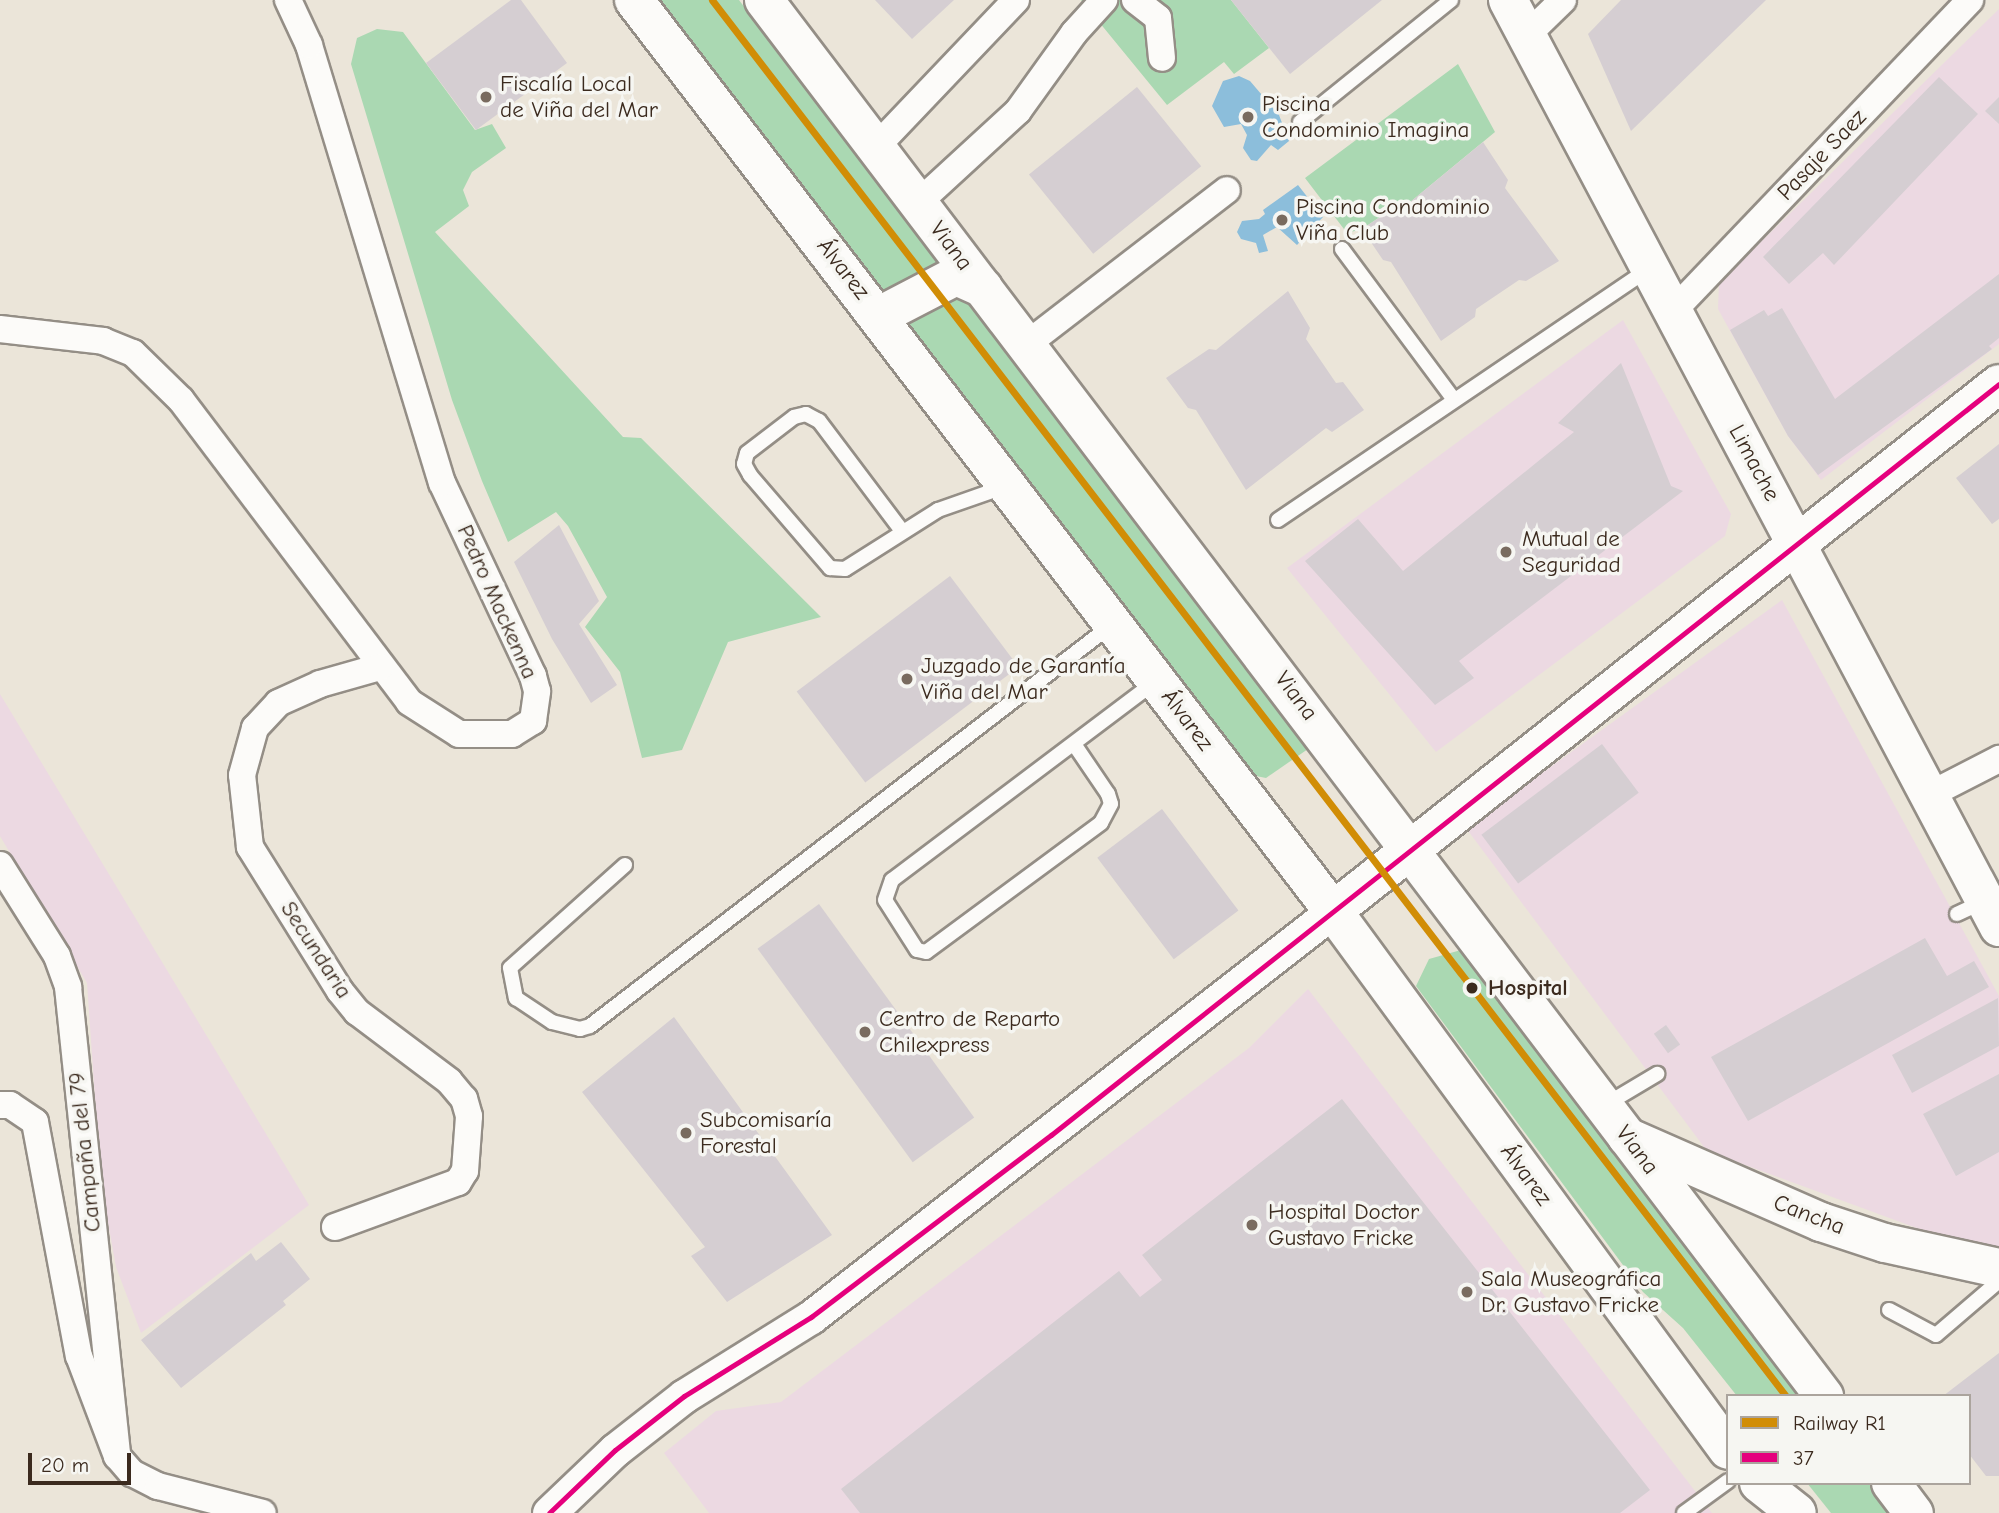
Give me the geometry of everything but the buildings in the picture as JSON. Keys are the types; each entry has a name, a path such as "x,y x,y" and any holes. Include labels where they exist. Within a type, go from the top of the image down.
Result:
{"main road":[{"name":"Álvarez","path":"634,0 1009,485 1333,911 1726,1447"},
{"name":"Viana","path":"764,0 1412,848 1822,1394"},
{"name":"Limache","path":"1508,0 1929,795 1981,914"},
{"path":"879,316 956,276 983,288"},
{"path":"1333,911 1999,384"},
{"name":"Cancha","path":"1627,1137 1821,1222 1898,1247 1999,1268"},
{"path":"1755,1485 1777,1513"},
{"path":"1762,1485 1797,1513"},
{"path":"1893,1485 1914,1513"}],"street":[{"name":"Pedro Mackenna","path":"0,329 103,341 133,353 151,367 181,400 409,702 459,734 512,734 533,721 537,706 533,676 442,482 309,45 288,0"},
{"path":"876,147 1016,0"},
{"path":"918,203 1018,111 1074,33 1104,0"},
{"path":"1135,0 1146,4 1158,18 1162,58"},
{"path":"1527,35 1563,0"},
{"name":"Pasaje Saez","path":"1673,311 1970,0"},
{"path":"1027,344 1227,190"},
{"name":"Secundaria","path":"335,1227 458,1182 465,1171 469,1116 464,1099 449,1081 357,1012 340,991 250,847 242,775 255,728 278,703 320,684 380,667"},
{"path":"1929,795 1999,759"},
{"name":"Campaña del 79","path":"0,865 57,956 68,987 117,1456"},
{"path":"549,1513 615,1450 684,1396 811,1317 1333,911"},
{"name":"Campaña del 79","path":"0,1105 10,1105 35,1122 79,1356 117,1456 132,1473 158,1486 263,1513"}],"lane":[{"path":"1300,122 1451,0"},
{"path":"1342,249 1454,400"},
{"path":"1278,520 1650,268"},
{"path":"902,531 819,421 806,414 794,417 747,453 744,464 750,475 830,568 845,569 938,510 1009,485"},
{"path":"625,865 510,968 516,998 552,1022 580,1029 590,1026 1114,623"},
{"path":"1074,744 1108,794 1111,804 1101,822 926,952 917,950 885,900 892,880 1157,680"},
{"path":"1604,1106 1657,1074"},
{"path":"1889,1310 1936,1335 1999,1281"},
{"path":"1684,1513 1726,1482"}],"shaded area":[{"path":"1999,9 1999,344 1821,480 1788,436 1718,309 1719,283"},
{"name":"Mutual de Seguridad","path":"1623,320 1731,514 1725,536 1436,752 1287,568"},
{"path":"1782,600 1999,996 1999,1247 1952,1241 1707,1151 1466,828"},
{"path":"0,694 309,1205 141,1333 116,1267 101,1184 87,983 0,836"},
{"name":"Hospital Doctor Gustavo Fricke","path":"1308,989 1712,1513 709,1513 664,1453 716,1411 781,1402 1249,1048"}],"green space":[{"path":"652,0 739,0 1308,749 1266,778 1241,773"},
{"path":"1081,0 1231,0 1269,48 1234,74 1224,62 1167,105"},
{"path":"377,29 403,32 475,130 492,124 506,148 472,172 463,190 469,206 435,232 623,437 641,438 821,617 728,642 682,750 642,758 620,672 585,627 607,597 568,526 556,512 508,542 482,481 452,400 351,64 357,38"},
{"path":"1458,64 1495,132 1409,203 1404,201 1362,229 1347,233 1305,178"},
{"path":"1461,950 1803,1394 1735,1394 1683,1328 1643,1292 1416,986 1429,959"},
{"path":"1809,1485 1874,1485 1895,1513 1831,1513"}],"water":[{"name":"Piscina Condominio Imagina","path":"1239,76 1250,81 1279,115 1289,141 1278,150 1271,145 1257,161 1251,160 1243,148 1247,135 1241,124 1224,127 1212,106 1223,81"},
{"name":"Piscina Condominio Viña Club","path":"1298,185 1323,217 1297,245 1277,227 1263,235 1268,251 1259,253 1256,243 1241,239 1237,232 1242,221 1259,219 1265,214 1263,210"}],"rail line":[{"name":"R1","path":"712,0 1784,1394"}],"transit line":[{"name":"37","path":"549,1513 615,1450 684,1396 811,1317 1051,1135 1999,384"}],"place":[{"name":"Fiscalía Local de Viña del Mar","path":"486,97"},
{"name":"Piscina Condominio Imagina","path":"1248,117"},
{"name":"Piscina Condominio Viña Club","path":"1282,220"},
{"name":"Mutual de Seguridad","path":"1506,552"},
{"name":"Juzgado de Garantía Viña del Mar","path":"907,679"},
{"name":"Hospital","path":"1472,988"},
{"name":"Centro de Reparto Chilexpress","path":"865,1032"},
{"name":"Subcomisaría Forestal","path":"686,1133"},
{"name":"Hospital Doctor Gustavo Fricke","path":"1252,1225"},
{"name":"Sala Museográfica Dr. Gustavo Fricke","path":"1467,1292"}]}
